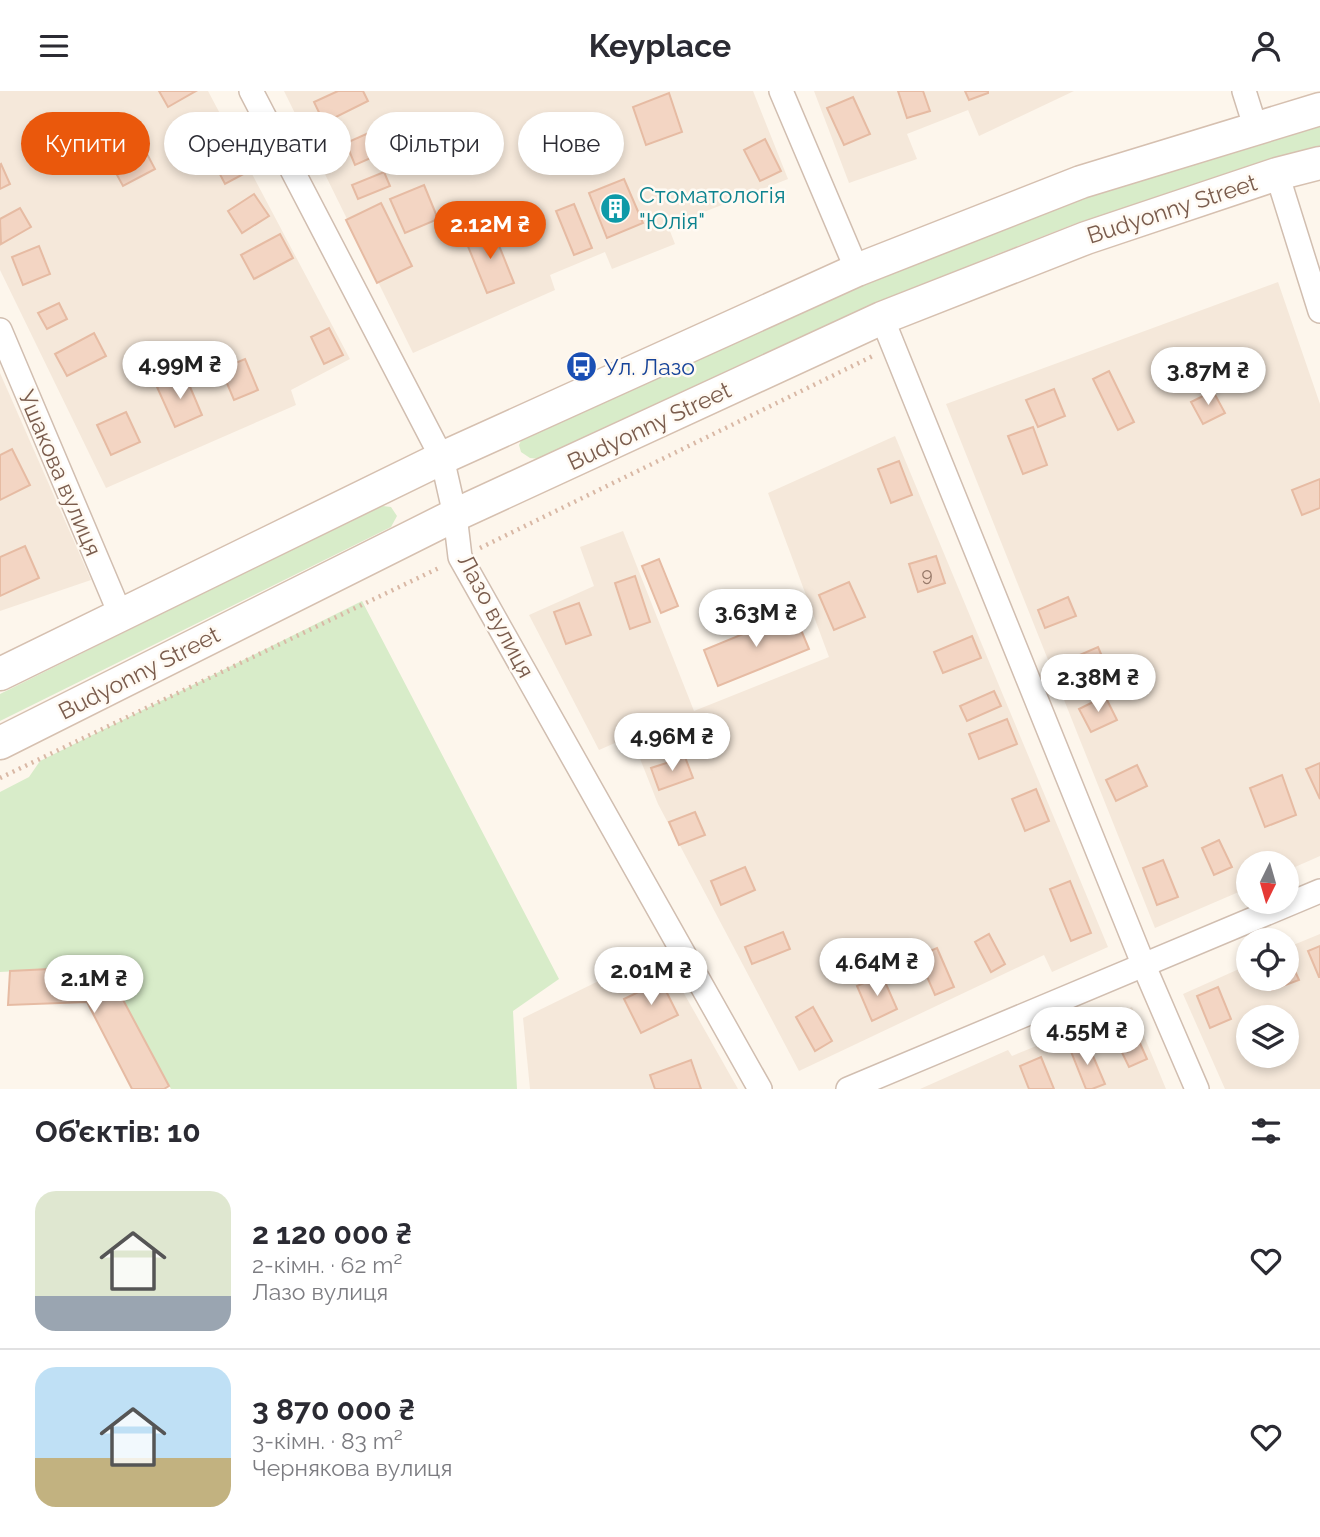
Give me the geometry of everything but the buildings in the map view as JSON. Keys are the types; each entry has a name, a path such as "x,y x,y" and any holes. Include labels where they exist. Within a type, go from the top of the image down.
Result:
{"main road":[{"path":"0,674 442,458 856,270 1081,182 1320,109"},
{"name":"Budyonny Street","path":"0,743 455,515 888,332 1086,238 1277,174 1320,163"}],"street":[{"name":"Лазо вулиця","path":"251,91 442,458 455,515 460,557 760,1089"},
{"path":"782,91 856,270"},
{"path":"1244,91 1256,129"},
{"path":"1277,174 1320,311"},
{"name":"Ушакова вулиця","path":"0,330 121,616"},
{"path":"888,332 1144,966 1197,1089"},
{"path":"848,1089 1320,891"}],"path":[{"path":"0,778 460,557 888,332"}],"shaded area":[{"path":"0,91 208,91 219,112 164,112 164,175 253,175 350,359 291,390 296,405 106,488 0,270"},
{"path":"284,91 753,91 788,179 668,226 675,244 612,269 605,252 550,275 555,290 413,353 325,175 351,175 351,112 294,112"},
{"path":"814,91 1074,91 979,136 968,110 907,134 917,159 849,183"},
{"path":"1278,282 1320,404 1320,856 1299,865 1299,851 1236,851 1236,893 1155,928 946,404"},
{"path":"0,373 91,580 0,611"},
{"path":"895,436 1108,947 1052,972 1044,955 799,1071 658,804 631,736 599,750 529,615 594,586 580,547 623,531 694,711 829,657 768,493"},
{"path":"1320,934 1320,1089 1225,1089 1183,994 1236,970 1236,991 1299,991 1299,943"},
{"path":"660,951 738,1089 530,1089 523,1018"},
{"path":"1132,1007 1166,1089 920,1089 1008,1050 1012,1056"}],"green space":[{"path":"1320,124 1320,146 1077,223 992,256 767,353 540,459 530,458 521,452 519,445 524,434 811,305 1069,200"},
{"path":"391,507 397,516 391,527 0,721 0,694 372,509"},
{"path":"362,601 559,979 513,1011 517,1089 171,1089 113,981 95,967 0,972 0,792 29,777 40,761"}],"place":[{"name":"Стоматологія \"Юлія\"","path":"616,208"},
{"name":"Ул. Лазо","path":"581,367"}]}
